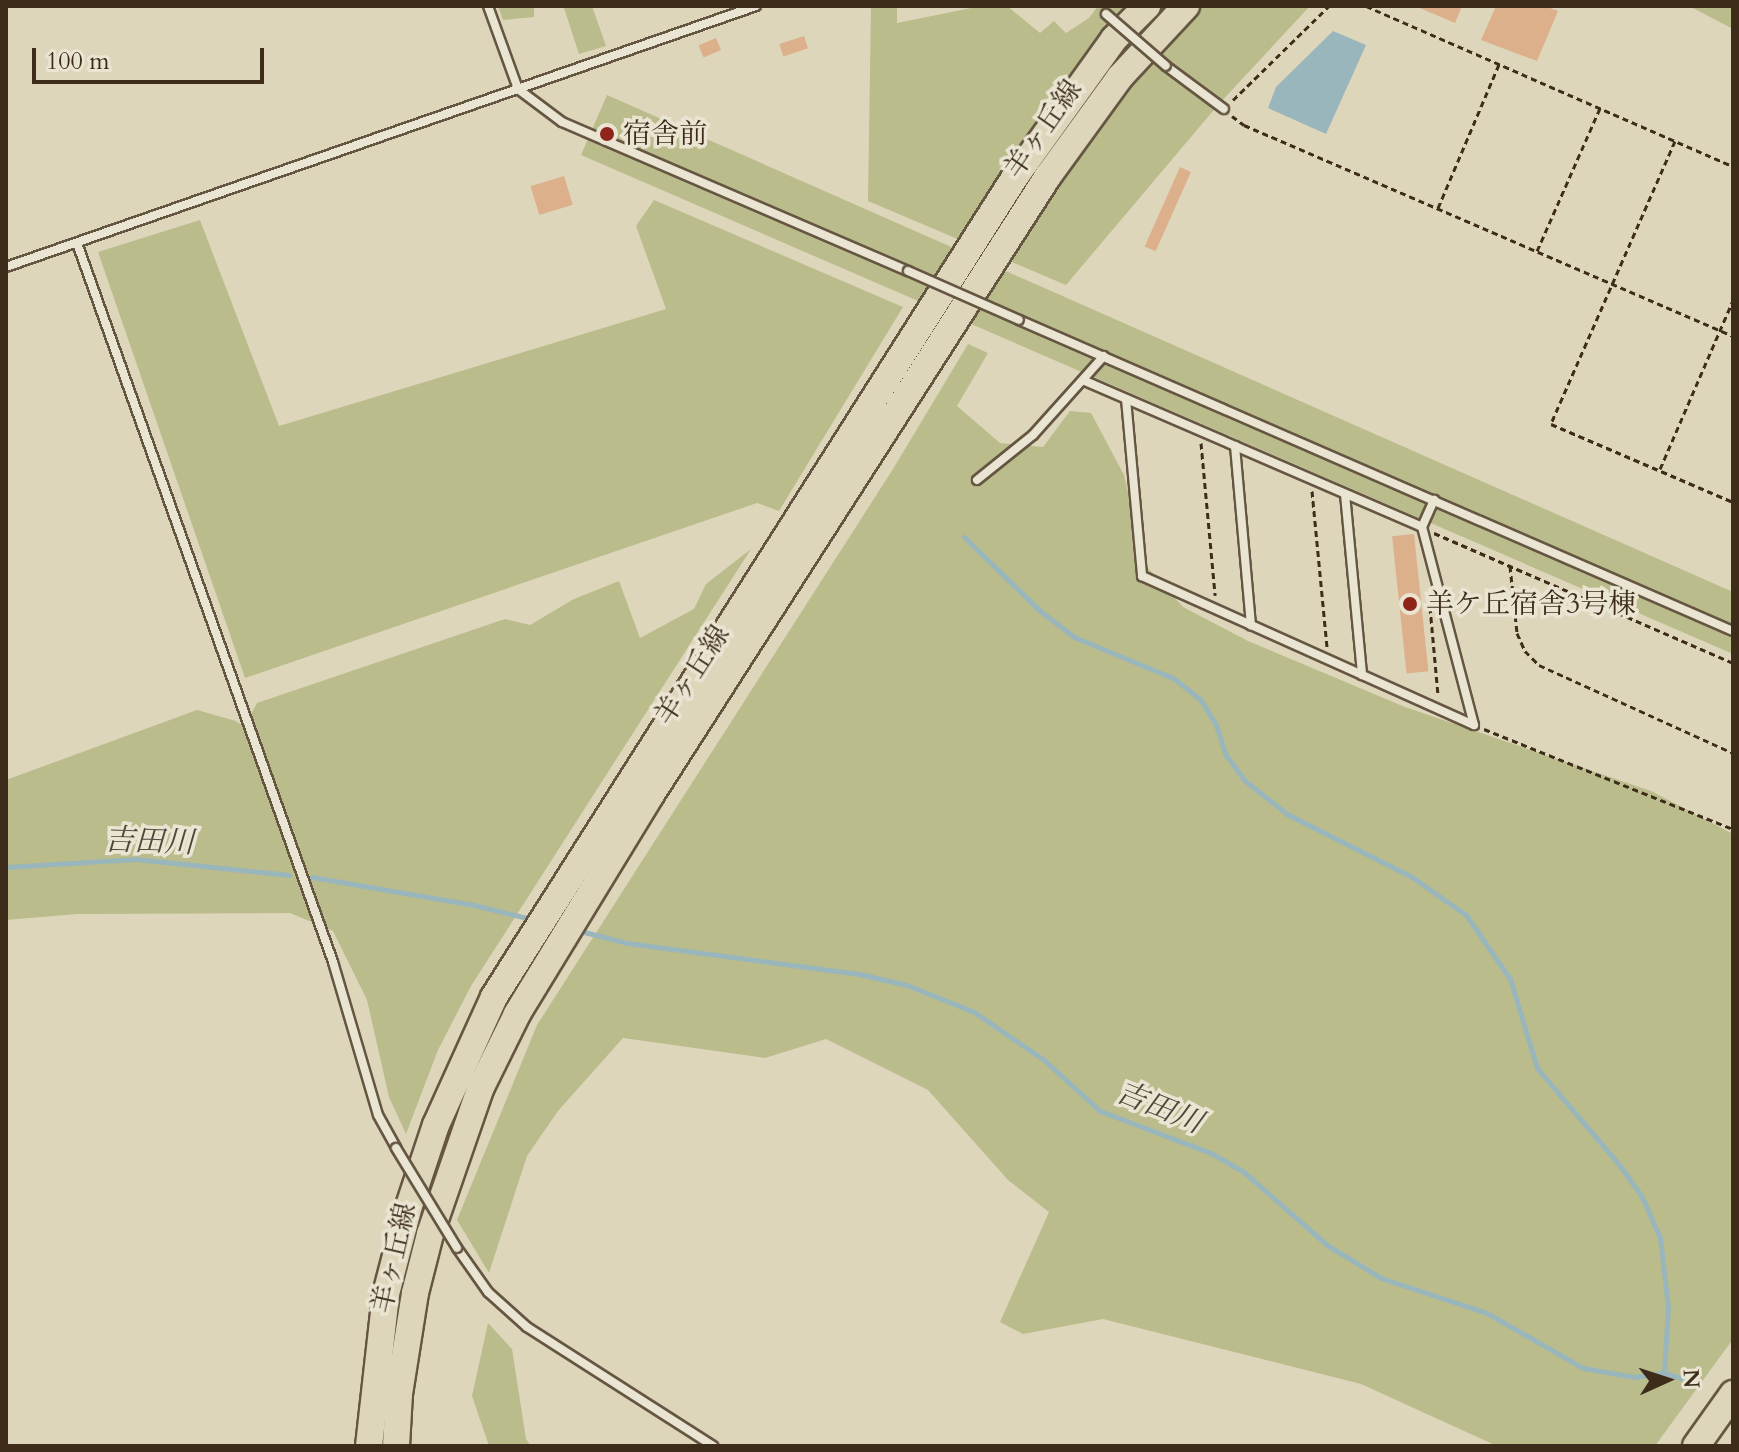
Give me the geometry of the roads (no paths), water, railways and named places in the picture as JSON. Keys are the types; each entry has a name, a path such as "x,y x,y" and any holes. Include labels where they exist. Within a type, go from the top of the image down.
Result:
{"main road":[{"name":"羊ヶ丘線","path":"369,1446 386,1294 409,1206 436,1125 494,997 1015,177 1114,39 1147,6"},
{"name":"羊ヶ丘線","path":"396,1446 413,1307 430,1234 481,1087 517,1014 650,796 1048,176 1127,69 1186,6"},
{"path":"1696,1446 1733,1394"}],"lane":[{"path":"488,6 518,89 562,122 1733,631"},
{"path":"6,267 756,6"},
{"path":"1097,6 1166,66 1224,109"},
{"path":"77,243 345,997 378,1115 457,1248 488,1292 527,1327 713,1446"},
{"path":"977,480 1033,435 1085,381 1104,356"},
{"path":"1085,381 1422,527"},
{"path":"1126,399 1142,576 1474,725 1422,527 1434,500"},
{"path":"1235,446 1251,625"},
{"path":"1345,494 1362,675"}],"water":[{"path":"1333,31 1366,45 1326,134 1268,108 1276,87"}],"waterway":[{"path":"964,537 1039,610 1074,637 1173,678 1200,699 1216,725 1226,755 1244,780 1287,814 1412,877 1466,915 1510,979 1537,1068 1621,1167 1642,1197 1660,1238 1668,1307 1664,1373"},
{"name":"吉田川","path":"6,867 135,859 289,875"},
{"name":"吉田川","path":"312,877 474,905 535,920"},
{"name":"吉田川","path":"584,932 627,943 859,974 907,985 974,1012 1044,1060 1100,1111 1211,1153 1245,1173 1327,1245 1381,1278 1487,1313 1583,1368 1634,1377 1664,1373 1696,1382"}],"place":[{"name":"宿舎前","path":"607,134"},
{"name":"羊ケ丘宿舎3号棟","path":"1410,604"}]}
